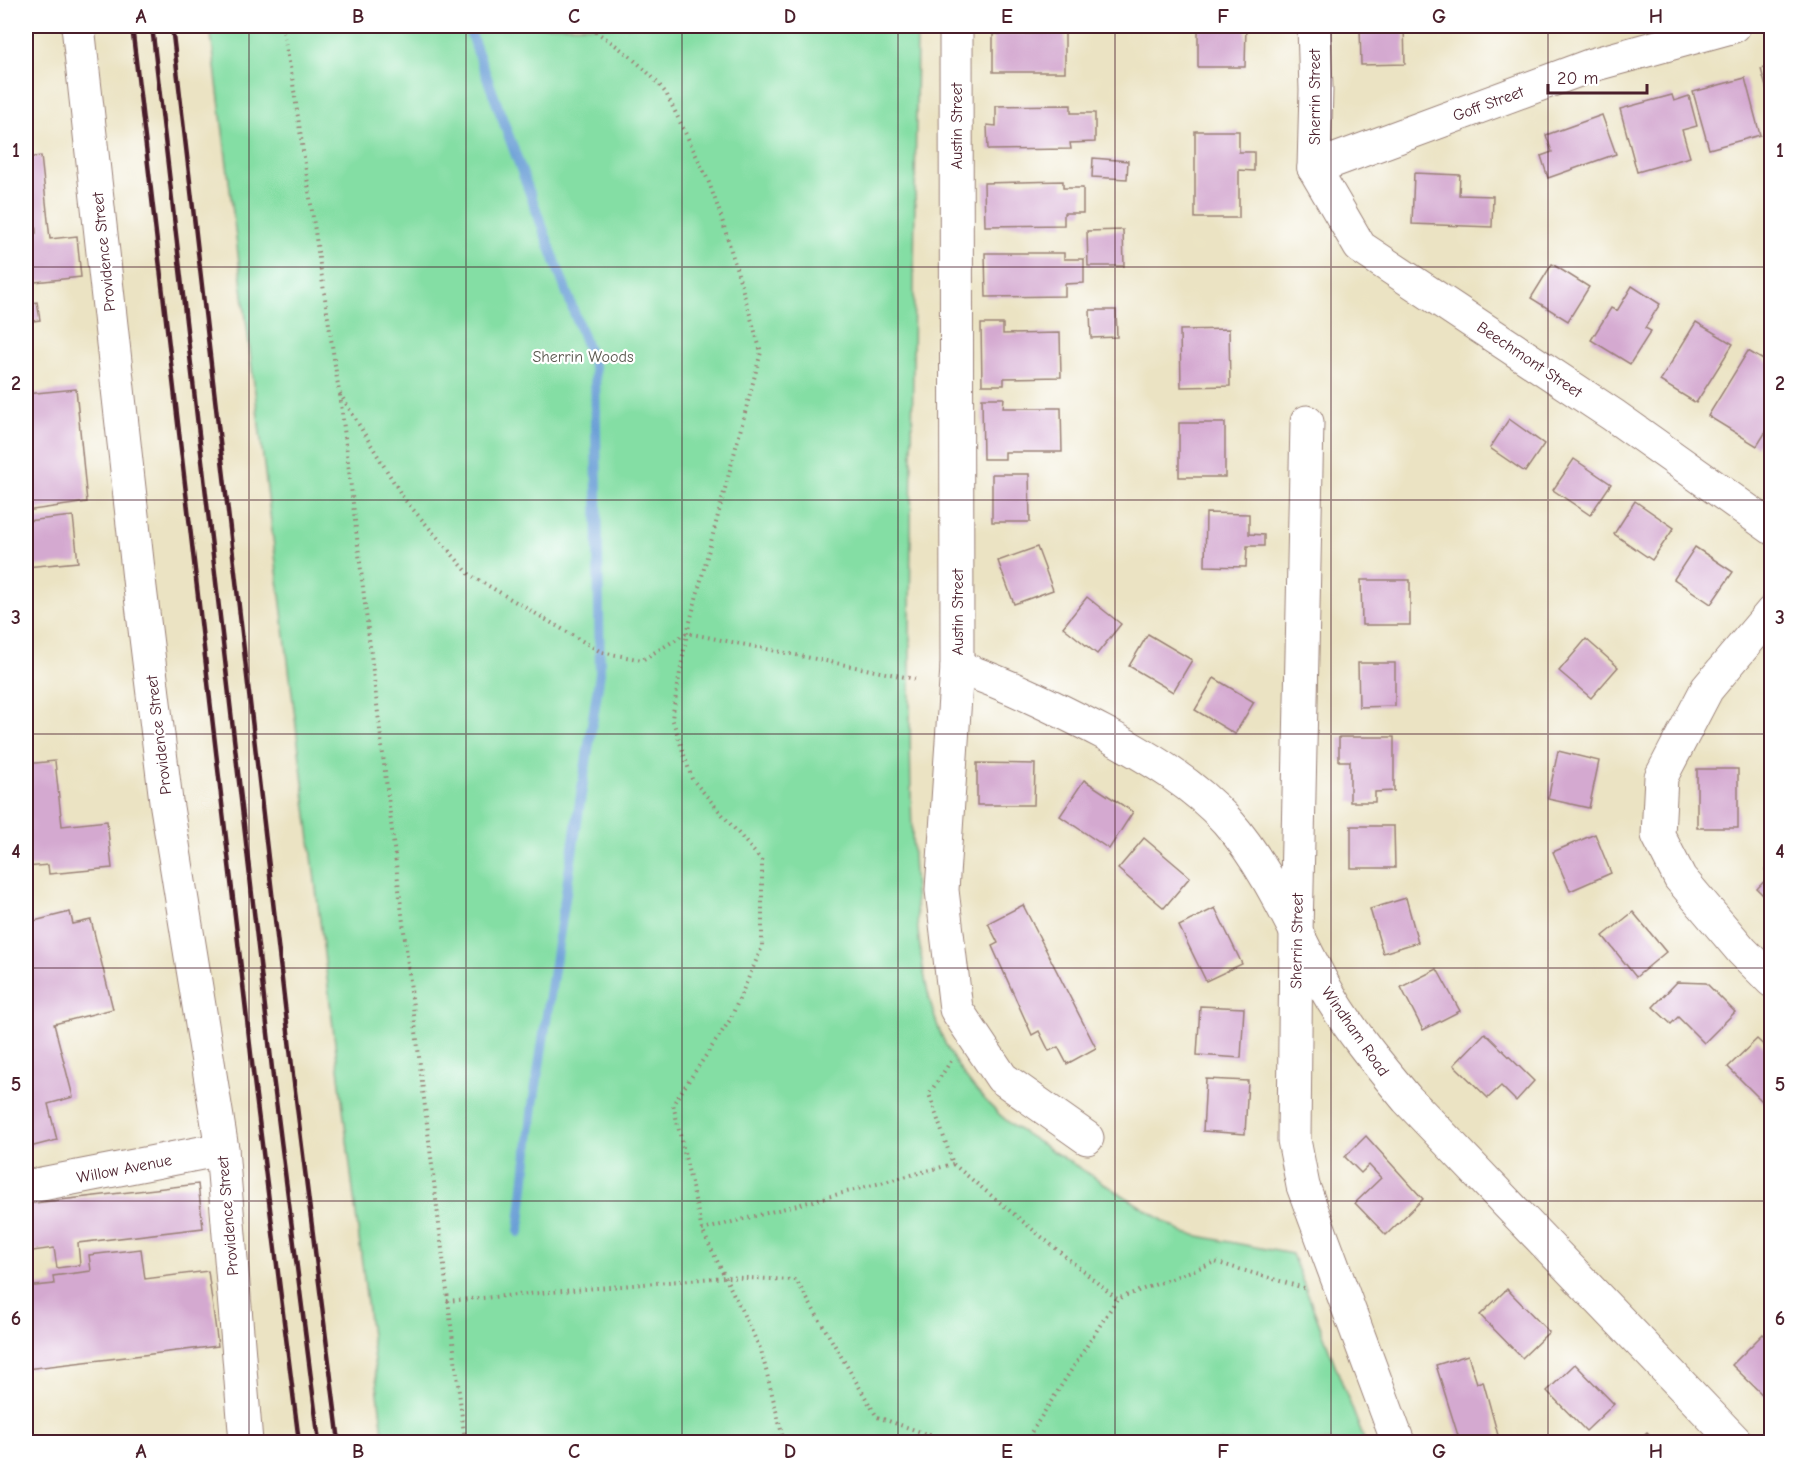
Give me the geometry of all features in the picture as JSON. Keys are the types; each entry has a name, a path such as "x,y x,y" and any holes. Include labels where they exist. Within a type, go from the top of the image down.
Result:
{"street":[{"name":"Providence Street","path":"78,26 140,588 166,801 222,1149 246,1443"},
{"name":"Austin Street","path":"956,26 957,667 942,890 956,1009 1002,1078 1087,1138"},
{"name":"Sherrin Street","path":"1314,26 1316,90 1314,168"},
{"name":"Goff Street","path":"1314,168 1592,65 1734,26"},
{"name":"Beechmont Street","path":"1314,168 1360,247 1613,415 1772,528"},
{"name":"Sherrin Street","path":"1307,422 1294,1140 1303,1186 1398,1443"},
{"path":"1772,612 1707,689 1661,777 1658,835 1680,878 1742,951 1772,981"},
{"name":"Windham Road","path":"957,667 1001,682 1130,748 1173,774 1227,820 1248,849 1350,1028 1407,1099 1736,1443"},
{"name":"Willow Avenue","path":"26,1186 222,1149"}],"path":[{"path":"282,26 292,77 339,392 465,1443"},
{"path":"585,26 599,33 654,79 667,95 708,180 761,352 687,633 672,718 692,779 762,861 762,947 730,1020 673,1104 702,1230 761,1350 784,1443"},
{"path":"598,26 599,33"},
{"path":"339,392 404,499 470,575 602,652 642,660 687,633 915,678"},
{"path":"971,1032 929,1094 953,1164 1117,1299"},
{"path":"702,1230 953,1164"},
{"path":"1025,1443 1117,1299 1215,1262 1345,1299"},
{"path":"447,1301 725,1277 796,1280 877,1417 950,1443"}],"green space":[{"name":"Sherrin Woods","path":"210,26 917,26 910,766 919,938 929,998 935,1018 948,1050 966,1078 988,1104 1014,1127 1183,1233 1292,1254 1365,1442 384,1442"}],"building":[{"path":"1198,26 1246,26 1245,67 1198,67"},
{"path":"1360,26 1404,26 1405,64 1361,65"},
{"path":"1065,33 1065,72 993,72 993,34"},
{"path":"1772,66 1772,105 1771,105 1761,69"},
{"path":"1745,78 1760,135 1709,149 1693,92"},
{"path":"1672,95 1674,101 1689,96 1697,126 1682,130 1690,157 1637,172 1620,109"},
{"path":"1071,105 1071,113 1095,113 1095,142 1070,143 1071,149 988,150 987,125 996,126 996,106"},
{"path":"1602,115 1616,154 1548,178 1541,156 1552,152 1546,135"},
{"path":"1195,131 1239,131 1239,152 1254,152 1254,171 1239,170 1239,218 1195,218"},
{"path":"41,156 50,239 77,236 81,277 26,283 26,234 36,233 32,188 26,189 26,158"},
{"path":"1093,158 1128,161 1127,179 1092,177"},
{"path":"1414,173 1460,175 1459,195 1493,196 1492,227 1412,224"},
{"path":"1063,181 1063,188 1083,188 1083,213 1064,213 1064,225 985,226 984,183"},
{"path":"1123,230 1124,266 1088,266 1087,231"},
{"path":"985,253 1064,253 1064,259 1084,259 1084,283 1065,284 1065,296 986,297"},
{"path":"1552,264 1589,287 1568,321 1531,298"},
{"path":"1632,286 1660,304 1645,328 1651,331 1630,364 1591,340 1611,308 1617,311"},
{"path":"37,302 40,320 26,322 26,304"},
{"path":"1090,310 1116,310 1117,337 1091,338"},
{"path":"1696,322 1733,344 1696,403 1660,381"},
{"path":"981,324 1003,324 1003,334 1060,333 1061,377 1004,378 1004,385 982,385"},
{"path":"1229,329 1230,386 1181,387 1180,330"},
{"path":"1748,351 1772,365 1772,422 1757,446 1708,416"},
{"path":"76,389 87,502 26,511 26,394"},
{"path":"982,398 1004,398 1003,408 1061,408 1062,452 1005,452 1005,459 983,459"},
{"path":"1509,419 1544,444 1525,472 1490,448"},
{"path":"1179,423 1225,423 1225,477 1179,477"},
{"path":"1574,459 1611,484 1590,515 1553,490"},
{"path":"992,474 1029,474 1030,522 992,522"},
{"path":"1635,501 1674,528 1652,560 1614,534"},
{"path":"1206,513 1249,514 1249,534 1264,535 1264,546 1247,546 1246,567 1205,566"},
{"path":"73,516 78,562 26,567 26,521"},
{"path":"1037,547 1053,590 1014,604 998,561"},
{"path":"1695,547 1733,572 1711,604 1674,579"},
{"path":"1361,580 1410,580 1410,625 1362,625"},
{"path":"1087,597 1121,624 1097,654 1063,627"},
{"path":"1148,634 1192,660 1173,692 1129,666"},
{"path":"1586,639 1618,667 1591,698 1559,671"},
{"path":"1358,663 1395,663 1395,706 1359,707"},
{"path":"1214,678 1254,702 1235,734 1195,710"},
{"path":"1339,737 1394,737 1394,791 1375,792 1375,802 1350,802 1350,761 1339,761"},
{"path":"1558,751 1599,761 1589,808 1548,799"},
{"path":"55,761 62,826 107,821 112,868 49,874 48,865 26,867 26,764"},
{"path":"977,763 1035,764 1034,805 977,805"},
{"path":"1697,769 1738,769 1738,828 1697,828"},
{"path":"1084,780 1133,812 1109,849 1060,816"},
{"path":"1351,826 1394,826 1395,868 1351,868"},
{"path":"1595,834 1611,873 1570,891 1553,852"},
{"path":"1144,838 1190,877 1164,908 1118,869"},
{"path":"1772,864 1772,904 1757,889 1770,875 1765,870"},
{"path":"1406,898 1418,942 1383,953 1370,909"},
{"path":"1023,905 1096,1048 1067,1064 1058,1047 1049,1051 1039,1031 1032,1035 992,946 998,943 988,923"},
{"path":"1215,908 1242,964 1206,981 1179,926"},
{"path":"70,912 73,924 91,920 113,1009 54,1024 73,1097 48,1104 57,1140 26,1148 26,923"},
{"path":"1633,912 1666,952 1636,977 1603,936"},
{"path":"1437,969 1460,1011 1423,1030 1401,987"},
{"path":"1677,982 1706,983 1735,1012 1704,1043 1678,1017 1671,1024 1653,1007"},
{"path":"1200,1006 1244,1008 1241,1058 1197,1055"},
{"path":"1485,1033 1534,1081 1516,1101 1501,1086 1488,1098 1454,1065"},
{"path":"1757,1039 1772,1053 1772,1101 1767,1106 1728,1067"},
{"path":"1206,1079 1248,1081 1245,1134 1203,1131"},
{"path":"1366,1136 1423,1199 1386,1235 1355,1203 1381,1178 1369,1165 1361,1173 1345,1157"},
{"path":"198,1184 203,1228 78,1243 80,1265 57,1268 54,1248 26,1252 26,1204"},
{"path":"141,1249 145,1279 208,1271 218,1346 26,1369 26,1287 54,1284 53,1276 91,1271 89,1255"},
{"path":"1507,1289 1549,1332 1522,1358 1480,1315"},
{"path":"1763,1334 1772,1342 1770,1402 1732,1365"},
{"path":"1468,1355 1477,1383 1483,1381 1499,1439 1505,1438 1507,1442 1460,1442 1436,1365"},
{"path":"1575,1364 1614,1404 1586,1431 1547,1391"},
{"path":"1647,1432 1657,1442 1636,1442"}],"waterway":[{"path":"468,26 595,369 600,673 533,1105 519,1232"}],"railway":[{"path":"132,26 254,1080 299,1442"},
{"path":"152,26 273,1077 319,1442"},
{"path":"172,26 293,1075 339,1442"}]}
